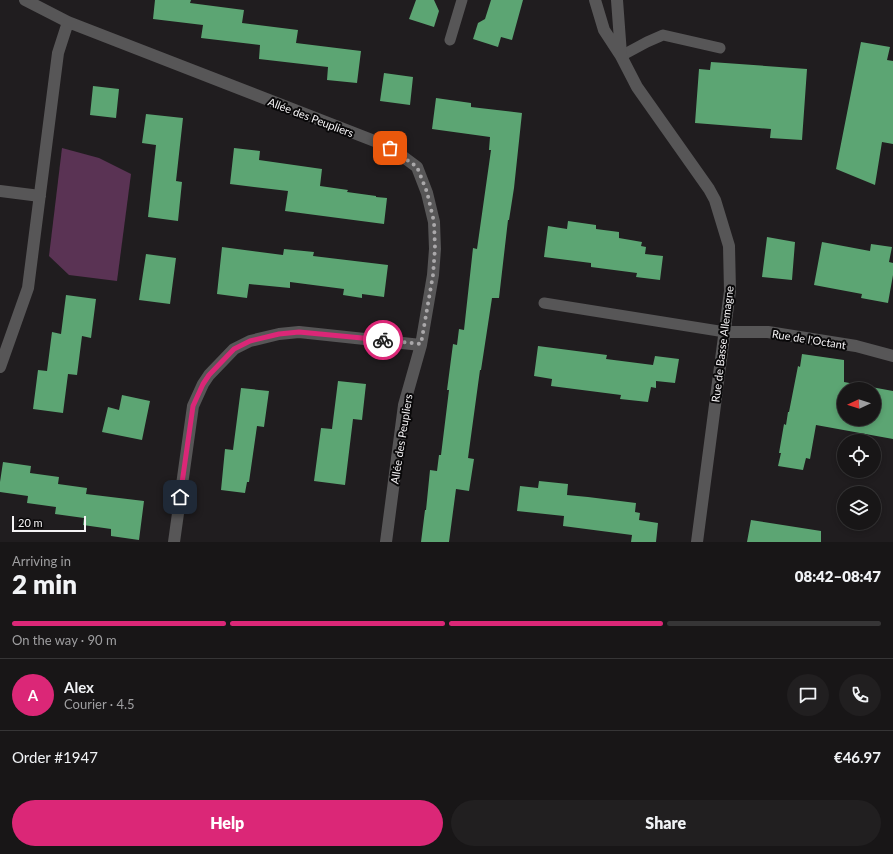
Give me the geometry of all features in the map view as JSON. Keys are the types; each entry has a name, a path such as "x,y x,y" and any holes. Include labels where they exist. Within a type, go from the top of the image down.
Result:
{"street":[{"name":"Allée des Peupliers","path":"25,0 68,22 390,148 417,167 427,192 434,222 435,248 433,275 421,344 404,405 386,542"},
{"name":"Rue de Basse Allemagne","path":"595,0 604,30 621,56 637,87 700,175 715,200 729,246 730,291 697,542"},
{"name":"Rue de Basse Allemagne","path":"617,0 621,56"},
{"path":"0,367 28,288 58,53 68,22"},
{"path":"0,191 40,196"},
{"path":"174,542 193,406 203,384 209,375 234,349 250,341 279,334 299,332 421,344"},
{"name":"Rue de l'Octant","path":"725,332 768,332 856,346 893,356"}],"lane":[{"path":"450,40 462,0"},
{"path":"621,56 663,35 720,48"},
{"path":"544,304 725,332"}],"shaded area":[{"path":"62,148 99,158 131,174 117,281 69,275 49,256"}],"building":[{"path":"155,0 191,0 190,3 244,10 242,23 298,30 296,43 361,51 357,83 327,80 328,67 259,59 260,45 201,38 203,25 153,19"},
{"path":"416,0 434,0 439,11 434,27 409,19"},
{"path":"491,0 523,0 512,40 501,37 498,47 473,39 478,23 485,19"},
{"path":"861,42 890,47 887,60 893,61 893,144 882,142 875,185 836,169"},
{"path":"711,62 807,69 802,140 770,138 771,129 695,123 699,69 710,70"},
{"path":"384,73 413,77 410,105 380,101"},
{"path":"93,86 119,89 116,118 90,115"},
{"path":"436,98 471,103 471,107 522,113 514,188 508,220 499,298 492,298 480,370 468,458 474,459 469,491 456,489 449,542 421,542 430,470 437,471 439,455 441,455 453,344 457,345 459,329 464,330 473,248 477,249 491,150 489,150 490,137 432,129"},
{"path":"146,114 183,118 176,181 182,182 178,221 148,217 156,145 142,143"},
{"path":"234,148 260,151 259,160 322,169 320,186 387,198 384,224 285,211 288,191 230,184"},
{"path":"568,221 596,225 596,229 619,232 619,238 642,242 641,246 646,247 645,254 663,256 660,280 636,277 637,273 591,267 591,263 544,257 548,226 567,229"},
{"path":"767,237 795,242 792,280 762,277"},
{"path":"822,242 870,251 871,244 892,247 889,262 893,263 893,275 888,303 861,298 862,294 814,285"},
{"path":"222,247 283,255 284,249 314,252 313,256 388,265 384,297 362,294 362,298 343,295 344,289 290,282 290,288 249,284 247,298 217,294"},
{"path":"146,254 176,258 170,304 139,300"},
{"path":"66,295 96,299 91,338 82,336 77,375 68,374 63,413 33,409 38,370 47,371 52,332 61,334"},
{"path":"538,346 607,355 606,359 653,365 655,356 679,359 675,383 656,381 656,388 651,387 648,402 620,399 621,395 551,386 552,379 534,376"},
{"path":"802,354 844,360 844,382 837,382 837,426 881,426 881,389 893,391 893,439 881,437 881,434 866,434 816,425 810,459 806,458 803,470 778,466 784,424 786,425 798,366 800,367"},
{"path":"338,381 366,384 362,420 353,419 345,485 314,481 321,428 332,429"},
{"path":"241,388 269,391 264,427 257,426 249,482 247,482 245,493 221,490 225,449 233,450"},
{"path":"122,395 150,401 142,440 102,432 108,407 119,410"},
{"path":"3,462 31,466 30,473 59,477 58,484 87,488 86,494 144,501 139,540 111,536 111,529 83,525 84,518 55,514 56,507 27,503 28,496 0,492"},
{"path":"539,481 568,484 567,495 636,503 635,512 640,513 639,520 658,523 656,542 631,542 632,535 563,526 564,516 517,511 520,486 538,488"},
{"path":"751,520 821,531 821,542 747,542"}],"way so far":[{"path":"383,340 421,344 433,275 435,248 434,222 427,192 417,167 390,148"}],"route":[{"path":"180,497 193,406 203,384 209,375 234,349 250,341 279,334 299,332 383,340"}]}
